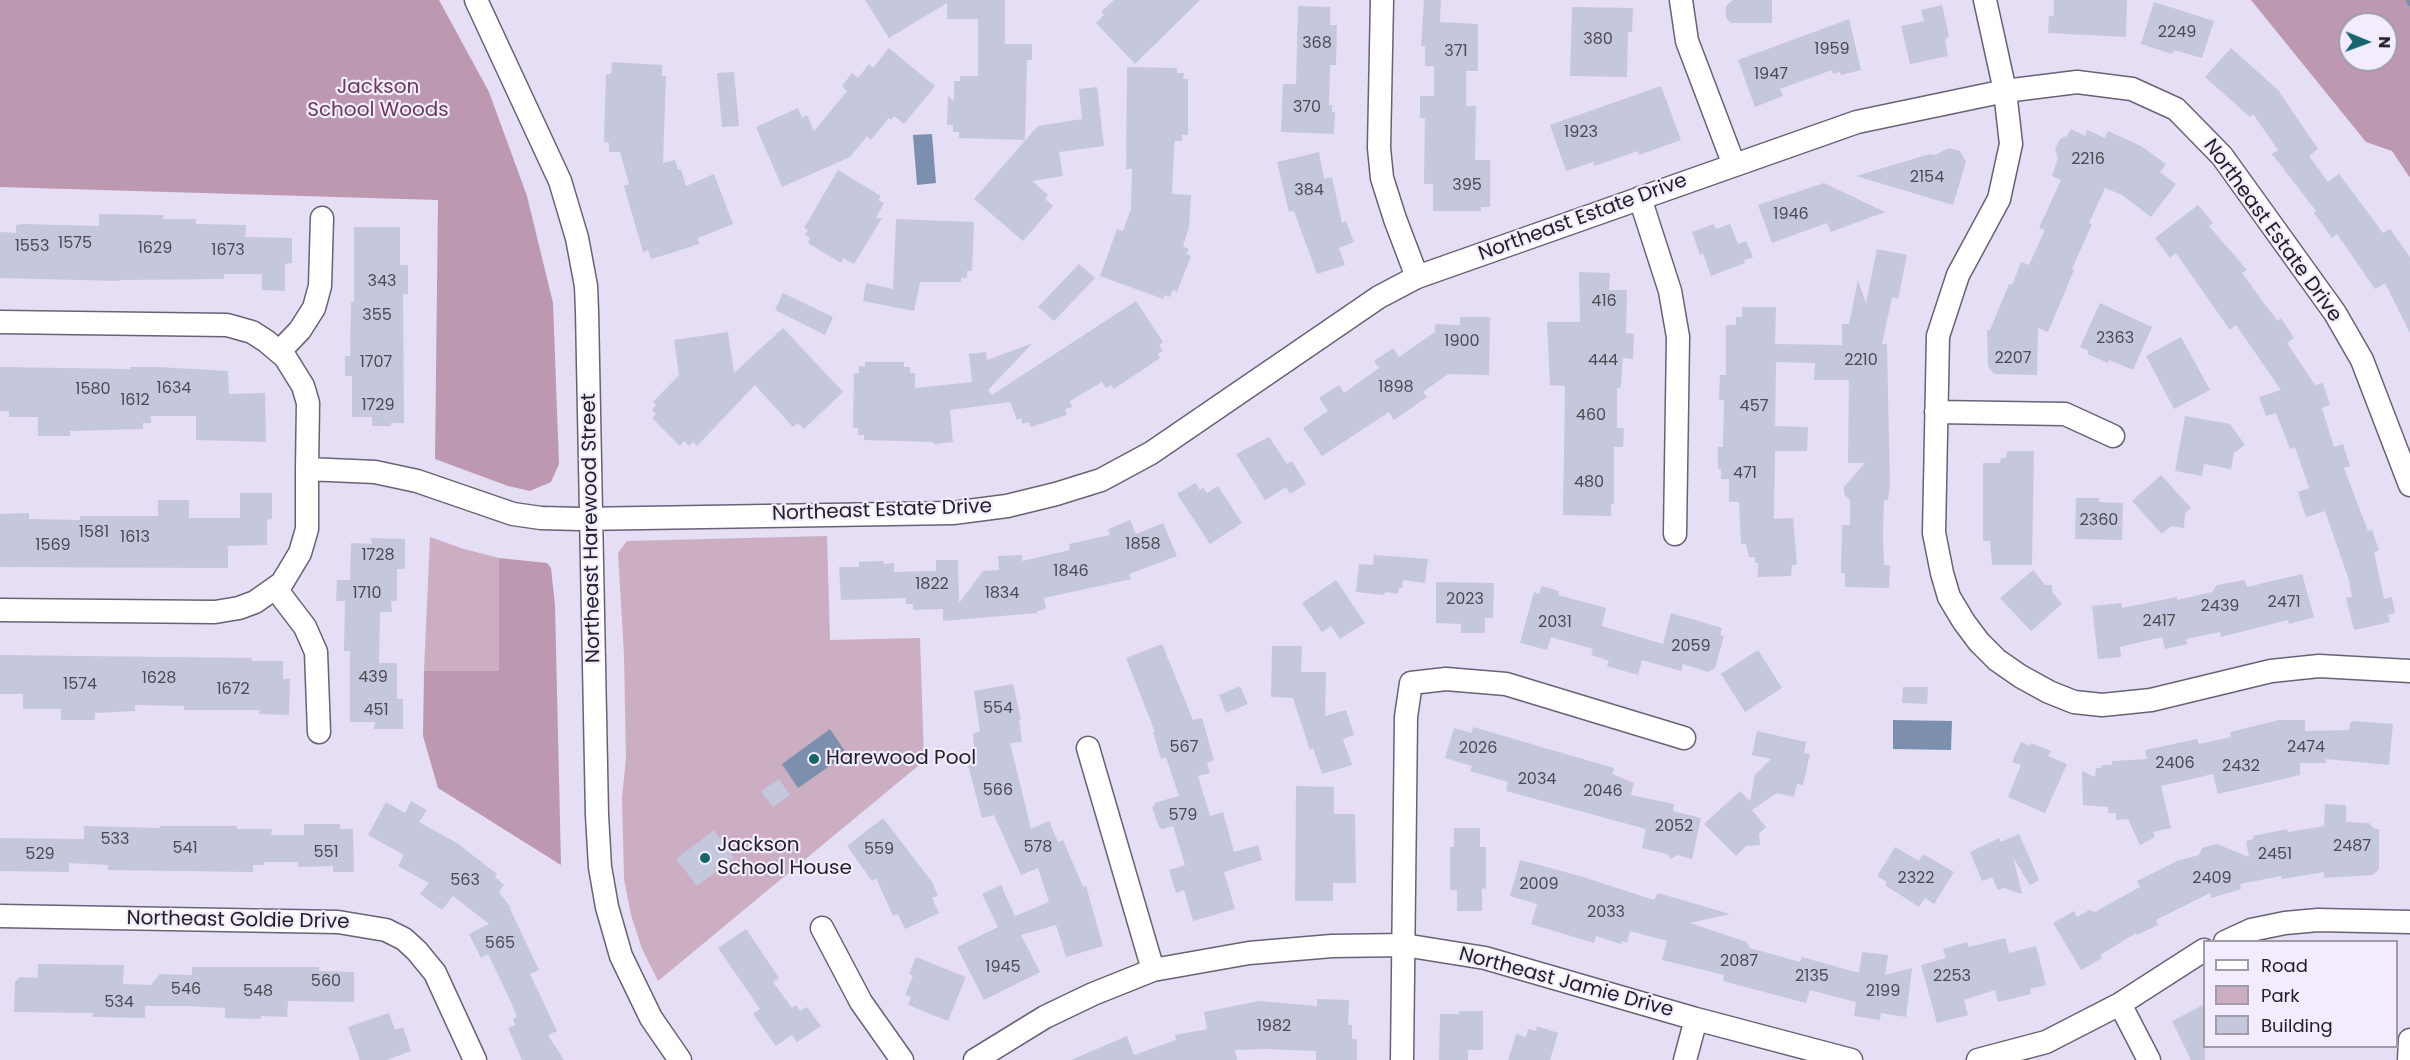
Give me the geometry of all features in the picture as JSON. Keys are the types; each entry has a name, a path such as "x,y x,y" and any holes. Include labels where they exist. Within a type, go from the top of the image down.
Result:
{"street":[{"name":"Northeast Harewood Street","path":"476,0 560,181 577,238 587,311 597,825 603,888 613,931 630,978 651,1018 680,1060"},
{"path":"1382,0 1379,148 1382,178 1417,278"},
{"path":"1681,0 1688,41 1734,165"},
{"path":"1985,0 2005,91 2011,144 1999,199 1958,274 1938,336 1934,533 1949,597 1974,636 1997,660 2049,692 2074,702 2102,705 2151,699 2283,669 2319,666 2410,671"},
{"name":"Northeast Estate Drive","path":"307,469 375,472 417,481 513,514 541,518 953,513 1007,506 1101,480 1151,453 1380,297 1417,278 1857,122 2005,91 2077,82 2132,89 2176,109 2222,156 2335,313 2362,360 2406,461 2410,485"},
{"path":"1640,198 1670,291 1678,337 1675,534"},
{"path":"279,352 300,330 314,308 320,286 322,218"},
{"path":"0,322 227,325 259,336 279,352 296,371 308,403 307,529 303,546 292,569 276,589 247,606 223,612 0,610"},
{"path":"1936,412 2065,414 2113,436"},
{"path":"276,589 304,627 316,652 319,732"},
{"path":"1402,1060 1406,717 1411,683 1446,679 1506,684 1684,738"},
{"path":"1088,748 1154,970"},
{"name":"Northeast Goldie Drive","path":"0,916 338,922 386,930 404,939 435,973 475,1060"},
{"path":"2230,940 2252,930 2285,923 2318,920 2410,922"},
{"path":"822,928 861,1002 903,1060"},
{"name":"Northeast Jamie Drive","path":"975,1060 1045,1017 1154,970 1249,953 1332,946 1404,945 1485,958 1696,1019 1851,1060"},
{"path":"1978,1060 2046,1042 2120,1004 2203,951"},
{"path":"2120,1004 2149,1060"},
{"path":"1685,1060 1696,1019"},
{"path":"2409,1060 2410,1040"}],"green space":[{"name":"Jackson School Woods","path":"0,0 439,0 489,92 527,196 553,303 559,464 551,482 530,491 508,486 435,459 438,200 0,187"},
{"path":"2251,0 2410,0 2410,178 2392,151 2366,142"},
{"path":"827,536 830,640 920,638 924,761 658,981 642,949 631,915 624,879 622,797 626,758 624,655 618,553 627,541"},
{"path":"430,537 499,558 499,672 424,671"},
{"path":"499,558 547,563 551,568 555,605 561,865 438,788 423,736 424,671 499,671"}],"water":[{"path":"932,134 936,183 917,185 913,135"},
{"path":"1893,720 1952,721 1951,750 1893,749"},
{"name":"Harewood Pool","path":"830,729 847,754 798,788 782,764"}],"building":[{"path":"865,0 1005,0 1005,44 1032,44 1032,60 1027,60 1025,140 959,138 959,132 953,132 953,125 947,125 948,96 954,101 954,81 960,81 960,76 978,76 978,19 947,19 947,3 889,38"},
{"path":"1114,0 1200,0 1135,64 1096,23 1104,15 1101,12"},
{"path":"1424,0 1441,0 1440,22 1478,24 1478,71 1466,71 1466,106 1476,106 1475,160 1490,160 1490,207 1481,207 1481,211 1433,211 1433,184 1424,184 1425,118 1420,118 1420,96 1434,96 1434,66 1425,66 1425,46 1421,46"},
{"path":"1733,0 1772,0 1772,23 1731,23 1726,18 1726,6"},
{"path":"2054,0 2127,0 2126,37 2048,33 2049,16 2054,16"},
{"path":"2154,2 2214,21 2202,58 2174,50 2172,54 2141,44"},
{"path":"1942,5 1949,36 1945,40 1948,56 1910,64 1901,26 1924,21 1921,10"},
{"path":"1298,6 1330,7 1330,25 1337,25 1336,65 1330,65 1329,105 1332,105 1332,112 1335,112 1334,134 1281,132 1283,84 1296,84"},
{"path":"1572,7 1633,8 1632,32 1628,32 1627,77 1570,76"},
{"path":"1849,19 1861,70 1841,75 1840,72 1833,74 1832,70 1780,89 1783,96 1755,107 1738,60"},
{"path":"889,48 935,86 904,124 894,116 891,120 889,118 871,140 867,136 850,157 782,187 756,127 798,108 802,118 807,115 814,131 847,91 842,86 852,73 858,78 869,64 873,68"},
{"path":"2231,48 2278,90 2318,149 2309,156 2328,182 2339,174 2383,233 2390,229 2410,257 2410,333 2385,283 2375,289 2337,234 2332,238 2314,213 2316,211 2272,154 2278,150 2253,114 2250,117 2205,77"},
{"path":"612,62 662,65 662,76 666,76 663,163 675,160 678,170 681,169 686,186 714,174 733,224 698,238 699,244 671,253 651,259 648,250 643,252 624,186 629,184 620,152 609,152 609,143 604,142 606,74 611,74"},
{"path":"1127,67 1177,68 1177,73 1184,73 1183,79 1188,79 1188,135 1182,135 1182,141 1175,141 1172,194 1191,195 1189,227 1183,246 1189,249 1186,254 1191,256 1177,292 1173,290 1170,297 1165,295 1163,299 1100,276 1117,229 1123,231 1131,209 1132,169 1126,169"},
{"path":"734,72 739,126 722,127 717,73"},
{"path":"1661,86 1681,140 1639,155 1638,151 1594,166 1593,162 1566,171 1550,125"},
{"path":"1097,87 1104,146 1059,152 1063,176 1032,181 1048,195 1045,199 1053,206 1023,241 974,199 1038,126 1082,119 1079,89"},
{"path":"2071,129 2085,136 2087,130 2105,138 2108,131 2141,146 2166,164 2160,172 2176,184 2151,217 2122,195 2105,188 2089,223 2092,224 2048,332 2038,328 2037,375 1994,374 1988,366 1987,330 1990,330 2021,262 2029,265 2045,230 2039,228 2061,180 2052,176 2058,158 2055,149 2060,139 2067,136"},
{"path":"1949,148 1960,151 1966,162 1953,205 1856,176 1930,154 1935,155"},
{"path":"1319,152 1324,179 1332,177 1342,223 1346,221 1354,242 1339,248 1345,265 1317,274 1294,211 1289,212 1277,162"},
{"path":"838,170 881,196 878,200 884,203 876,218 882,218 854,264 843,258 841,263 808,243 810,238 805,235 808,230 804,228"},
{"path":"1824,183 1885,212 1831,232 1827,223 1772,243 1758,205"},
{"path":"2198,205 2213,223 2209,226 2247,270 2242,273 2278,321 2281,318 2294,338 2287,343 2315,385 2323,383 2330,405 2322,408 2334,447 2343,444 2350,466 2344,468 2368,531 2372,530 2379,550 2374,552 2384,599 2392,597 2395,613 2388,615 2390,622 2354,630 2346,598 2352,597 2349,580 2325,511 2306,517 2298,492 2309,488 2295,447 2290,449 2276,413 2266,416 2259,397 2281,390 2236,325 2230,330 2176,253 2170,258 2155,238"},
{"path":"99,214 163,215 163,219 196,219 196,224 246,225 245,237 292,238 292,263 285,264 285,291 262,290 262,274 224,274 224,279 119,281 0,278 0,232 16,233 16,225 24,224 99,226"},
{"path":"896,219 974,222 972,271 967,271 967,278 961,278 961,282 920,282 914,311 863,301 866,283 893,289"},
{"path":"1714,224 1716,229 1730,224 1738,244 1746,241 1753,257 1744,260 1745,263 1711,276 1692,232"},
{"path":"354,227 400,227 400,265 408,265 408,294 403,294 404,423 391,423 391,426 372,426 372,417 352,417 352,376 345,376 345,356 350,356 351,302 354,302"},
{"path":"1877,249 1907,255 1898,299 1892,297 1882,344 1887,344 1890,486 1888,500 1884,500 1883,536 1884,565 1890,565 1889,588 1845,587 1845,573 1841,573 1842,525 1850,525 1850,500 1844,494 1844,487 1865,463 1848,463 1849,380 1814,380 1815,363 1776,362 1775,426 1808,427 1807,451 1775,451 1774,519 1793,518 1797,565 1792,565 1791,576 1758,577 1758,563 1755,563 1755,557 1749,557 1746,544 1741,544 1739,502 1729,502 1729,479 1721,479 1721,469 1718,469 1718,447 1723,447 1724,400 1719,400 1720,375 1726,375 1726,325 1736,325 1736,317 1742,317 1742,307 1776,307 1775,344 1842,345 1842,324 1849,324 1858,280 1866,303"},
{"path":"1079,264 1095,278 1054,321 1038,307"},
{"path":"1579,272 1610,273 1609,290 1627,290 1626,333 1634,334 1633,359 1623,358 1621,384 1620,388 1617,388 1617,428 1624,428 1623,447 1614,447 1614,504 1611,504 1611,516 1563,515 1565,386 1550,385 1547,322 1580,322"},
{"path":"783,293 833,317 825,335 775,310"},
{"path":"1136,301 1163,342 1159,345 1163,351 1158,354 1160,358 1114,389 1111,385 1106,388 1102,382 1070,401 1072,407 1065,409 1067,415 1031,427 1029,422 1023,424 1021,418 1017,420 1010,402 950,410 953,442 934,444 933,442 864,440 864,435 858,435 858,428 853,428 854,373 859,373 859,366 865,367 865,362 904,362 904,367 910,367 910,373 915,373 915,388 972,382 969,354 986,352 987,360 1033,343 988,390 992,395"},
{"path":"2100,303 2152,327 2133,370 2087,354 2089,351 2080,347"},
{"path":"1460,317 1490,317 1489,375 1448,374 1423,392 1427,397 1394,420 1389,412 1322,456 1303,428 1328,411 1319,398 1339,385 1344,393 1379,368 1374,361 1393,348 1399,357 1435,332 1435,324 1460,325"},
{"path":"783,328 843,392 804,429 797,423 793,427 755,385 697,446 693,442 689,446 684,441 680,446 652,418 656,414 652,410 656,405 653,402 679,375 674,340 728,332 734,373"},
{"path":"2181,337 2210,390 2174,409 2146,356"},
{"path":"0,367 130,369 130,367 158,367 228,371 229,394 265,393 266,442 196,440 196,416 151,416 151,423 143,423 143,429 70,431 70,436 38,436 38,417 9,417 9,411 0,411"},
{"path":"2185,416 2230,424 2245,445 2234,453 2231,469 2204,464 2202,476 2175,471"},
{"path":"1269,437 1287,464 1292,461 1306,484 1290,494 1286,487 1265,500 1236,454"},
{"path":"2007,451 2034,451 2032,565 1992,565 1990,541 1983,541 1983,463 2000,463 2001,458 2006,458"},
{"path":"2161,475 2191,508 2185,513 2184,528 2171,526 2162,534 2132,501"},
{"path":"1195,483 1200,490 1203,488 1207,493 1218,486 1242,523 1210,544 1177,494"},
{"path":"240,493 272,493 272,519 267,520 267,545 228,546 228,568 0,567 0,514 29,513 29,519 80,520 80,516 158,516 158,500 189,500 189,518 240,518"},
{"path":"2076,498 2099,498 2099,502 2123,503 2122,540 2075,539"},
{"path":"1130,520 1136,534 1163,523 1177,556 1129,574 1131,579 1044,598 1046,609 1037,611 1037,613 943,621 943,609 913,610 913,604 906,604 906,598 841,600 839,567 859,567 859,562 883,561 884,564 894,563 894,572 936,571 936,560 958,560 959,603 983,571 999,570 998,556 1022,555 1022,561 1070,550 1069,544 1110,535 1108,529"},
{"path":"371,538 405,539 405,569 397,569 397,601 391,601 392,612 380,612 379,663 397,663 397,699 403,699 403,729 374,729 375,722 350,722 350,651 344,651 345,601 336,601 337,580 350,580 351,543 372,544"},
{"path":"1374,555 1428,559 1425,583 1403,580 1398,594 1356,592 1359,564 1373,565"},
{"path":"2033,570 2045,585 2052,585 2052,592 2062,604 2031,631 2000,598"},
{"path":"2302,574 2314,617 2289,624 2288,620 2221,637 2220,632 2186,639 2187,644 2165,649 2162,637 2120,647 2121,657 2098,659 2092,606 2121,603 2122,608 2177,597 2177,600 2212,592 2217,585 2245,580 2247,587"},
{"path":"1336,580 1365,623 1340,639 1331,626 1322,632 1302,603"},
{"path":"1436,582 1494,583 1493,618 1485,618 1485,633 1461,633 1461,624 1436,623"},
{"path":"1542,586 1559,591 1558,595 1606,608 1602,626 1663,644 1671,613 1722,628 1720,635 1724,636 1715,668 1708,672 1683,664 1681,671 1642,660 1638,675 1607,666 1609,661 1591,655 1593,649 1551,637 1547,650 1520,643 1534,592 1539,594"},
{"path":"1162,644 1193,720 1202,718 1214,760 1207,763 1210,773 1198,776 1210,816 1223,812 1234,852 1258,845 1262,860 1224,872 1235,909 1193,921 1184,890 1176,893 1169,870 1185,865 1173,826 1162,829 1159,827 1152,807 1155,806 1154,803 1179,796 1166,757 1161,759 1153,732 1155,732 1126,658"},
{"path":"1272,646 1302,646 1301,672 1326,672 1325,716 1346,710 1354,735 1343,739 1352,765 1322,774 1313,748 1310,750 1293,698 1271,697"},
{"path":"1758,650 1782,688 1745,712 1721,674"},
{"path":"0,655 252,658 252,661 283,661 283,679 290,679 289,715 259,714 260,710 184,710 184,706 135,705 135,711 95,713 95,720 61,720 61,709 23,709 23,694 0,694"},
{"path":"1013,684 1021,720 1019,720 1022,742 1010,743 1031,829 1049,821 1058,842 1063,840 1083,887 1086,886 1103,946 1066,957 1056,925 1021,935 1040,972 984,1000 957,947 998,927 982,894 1001,885 1015,916 1049,902 1038,868 1021,875 994,815 982,818 968,765 975,764 973,733 980,732 974,691"},
{"path":"1240,686 1248,704 1226,713 1219,695"},
{"path":"1903,687 1928,687 1927,704 1902,703"},
{"path":"2279,720 2305,720 2305,731 2349,730 2350,723 2353,721 2393,724 2389,765 2326,759 2326,763 2300,763 2300,775 2218,794 2213,774 2161,786 2171,828 2153,832 2155,837 2140,845 2128,819 2116,820 2116,813 2108,813 2108,807 2083,805 2082,771 2095,777 2096,768 2102,768 2101,765 2112,765 2112,761 2147,759 2145,750 2197,739 2199,744 2231,737 2230,732"},
{"path":"1473,727 1614,768 1612,774 1634,783 1631,795 1674,804 1673,811 1701,818 1692,859 1677,855 1671,859 1667,854 1642,848 1646,829 1506,791 1508,782 1470,771 1472,766 1445,758 1454,728 1472,733"},
{"path":"1757,731 1806,742 1804,753 1810,754 1803,785 1797,784 1794,797 1777,793 1752,810 1766,827 1759,834 1760,845 1746,846 1736,856 1704,824 1740,791 1750,801 1755,775 1771,759 1752,755"},
{"path":"2021,742 2030,746 2031,743 2051,751 2048,756 2067,764 2045,813 2008,797 2021,765 2012,762"},
{"path":"779,779 790,795 773,807 761,791"},
{"path":"1296,786 1334,787 1334,814 1355,814 1356,883 1333,883 1333,901 1295,901"},
{"path":"411,801 427,810 419,822 457,843 497,874 495,877 504,885 499,892 511,908 539,970 530,974 557,1031 548,1035 564,1060 522,1060 508,1028 515,1025 513,1019 517,1017 511,1002 488,954 481,958 469,934 489,924 453,896 442,910 420,894 429,883 398,866 404,855 368,835 386,802 405,813"},
{"path":"2325,804 2346,805 2346,822 2369,823 2375,829 2379,829 2379,869 2373,875 2324,878 2324,872 2282,879 2281,876 2240,884 2241,889 2211,898 2210,893 2156,920 2158,925 2137,935 2136,933 2100,955 2102,958 2081,970 2053,923 2074,911 2077,917 2089,910 2095,912 2140,887 2137,881 2177,861 2199,855 2202,848 2217,844 2249,857 2246,841 2254,839 2253,836 2287,829 2288,832 2324,826"},
{"path":"883,818 932,882 938,896 932,898 939,913 905,929 898,914 893,916 876,878 872,881 847,846"},
{"path":"304,824 340,824 340,829 353,829 354,872 333,872 333,866 298,867 298,862 264,862 264,865 253,865 253,872 108,870 108,865 69,863 69,872 0,871 0,838 84,839 84,826 159,828 160,826 237,826 237,829 272,829 271,835 304,835"},
{"path":"1454,828 1480,828 1480,847 1486,847 1486,889 1482,888 1482,911 1457,911 1457,890 1450,890 1450,847 1454,847"},
{"name":"Jackson School House","path":"714,830 734,858 697,886 676,859"},
{"path":"2019,834 2039,880 2030,885 2013,857 2022,894 2004,888 1998,890 1992,877 1982,881 1970,852 1999,838 2001,842"},
{"path":"1895,847 1919,861 1923,854 1954,872 1934,904 1925,898 1919,907 1885,885 1887,882 1877,876"},
{"path":"1520,860 1580,876 1654,900 1658,893 1730,914 1690,923 1747,942 1750,948 1800,962 1802,957 1859,973 1862,952 1888,955 1885,975 1912,968 1906,1017 1881,1013 1880,1020 1854,1016 1856,1002 1810,990 1806,1003 1723,981 1724,975 1662,960 1667,941 1630,931 1627,943 1622,941 1621,944 1596,936 1594,943 1531,924 1537,904 1510,896"},
{"path":"746,929 779,978 773,982 792,1008 796,1005 800,1011 807,1007 821,1026 797,1042 792,1035 776,1046 753,1014 760,1009 718,948"},
{"path":"2005,938 2009,953 2036,946 2046,985 2030,989 2031,994 1998,1002 1995,990 1964,1000 1968,1015 1937,1023 1921,965 1946,958 1943,949 1967,942 1969,947"},
{"path":"916,957 966,977 948,1021 908,1005 911,997 905,995 913,976 909,974"},
{"path":"38,964 124,965 123,984 151,985 160,974 192,975 192,967 319,967 319,971 354,972 354,1002 288,1001 287,1017 261,1016 261,1019 225,1018 225,1008 188,1006 145,1006 145,1018 93,1017 93,1013 14,1012 15,982 20,977 38,978"},
{"path":"1317,999 1349,1000 1348,1025 1352,1025 1352,1039 1357,1039 1357,1060 1316,1060 1316,1051 1266,1049 1235,1050 1237,1060 1071,1060 1127,1036 1134,1055 1176,1040 1175,1035 1207,1029 1204,1012 1259,1001 1317,1006"},
{"path":"2203,1005 2205,1060 2191,1060 2172,1021"},
{"path":"1459,1011 1483,1011 1483,1050 1468,1050 1468,1060 1439,1060 1440,1014 1459,1014"},
{"path":"389,1013 395,1030 403,1027 411,1051 387,1060 360,1060 348,1027"},
{"path":"1537,1026 1558,1033 1550,1060 1508,1060 1516,1034 1526,1037 1528,1029 1536,1031"}],"place":[{"name":"Harewood Pool","path":"814,759"},
{"name":"Jackson School House","path":"705,858"}]}
